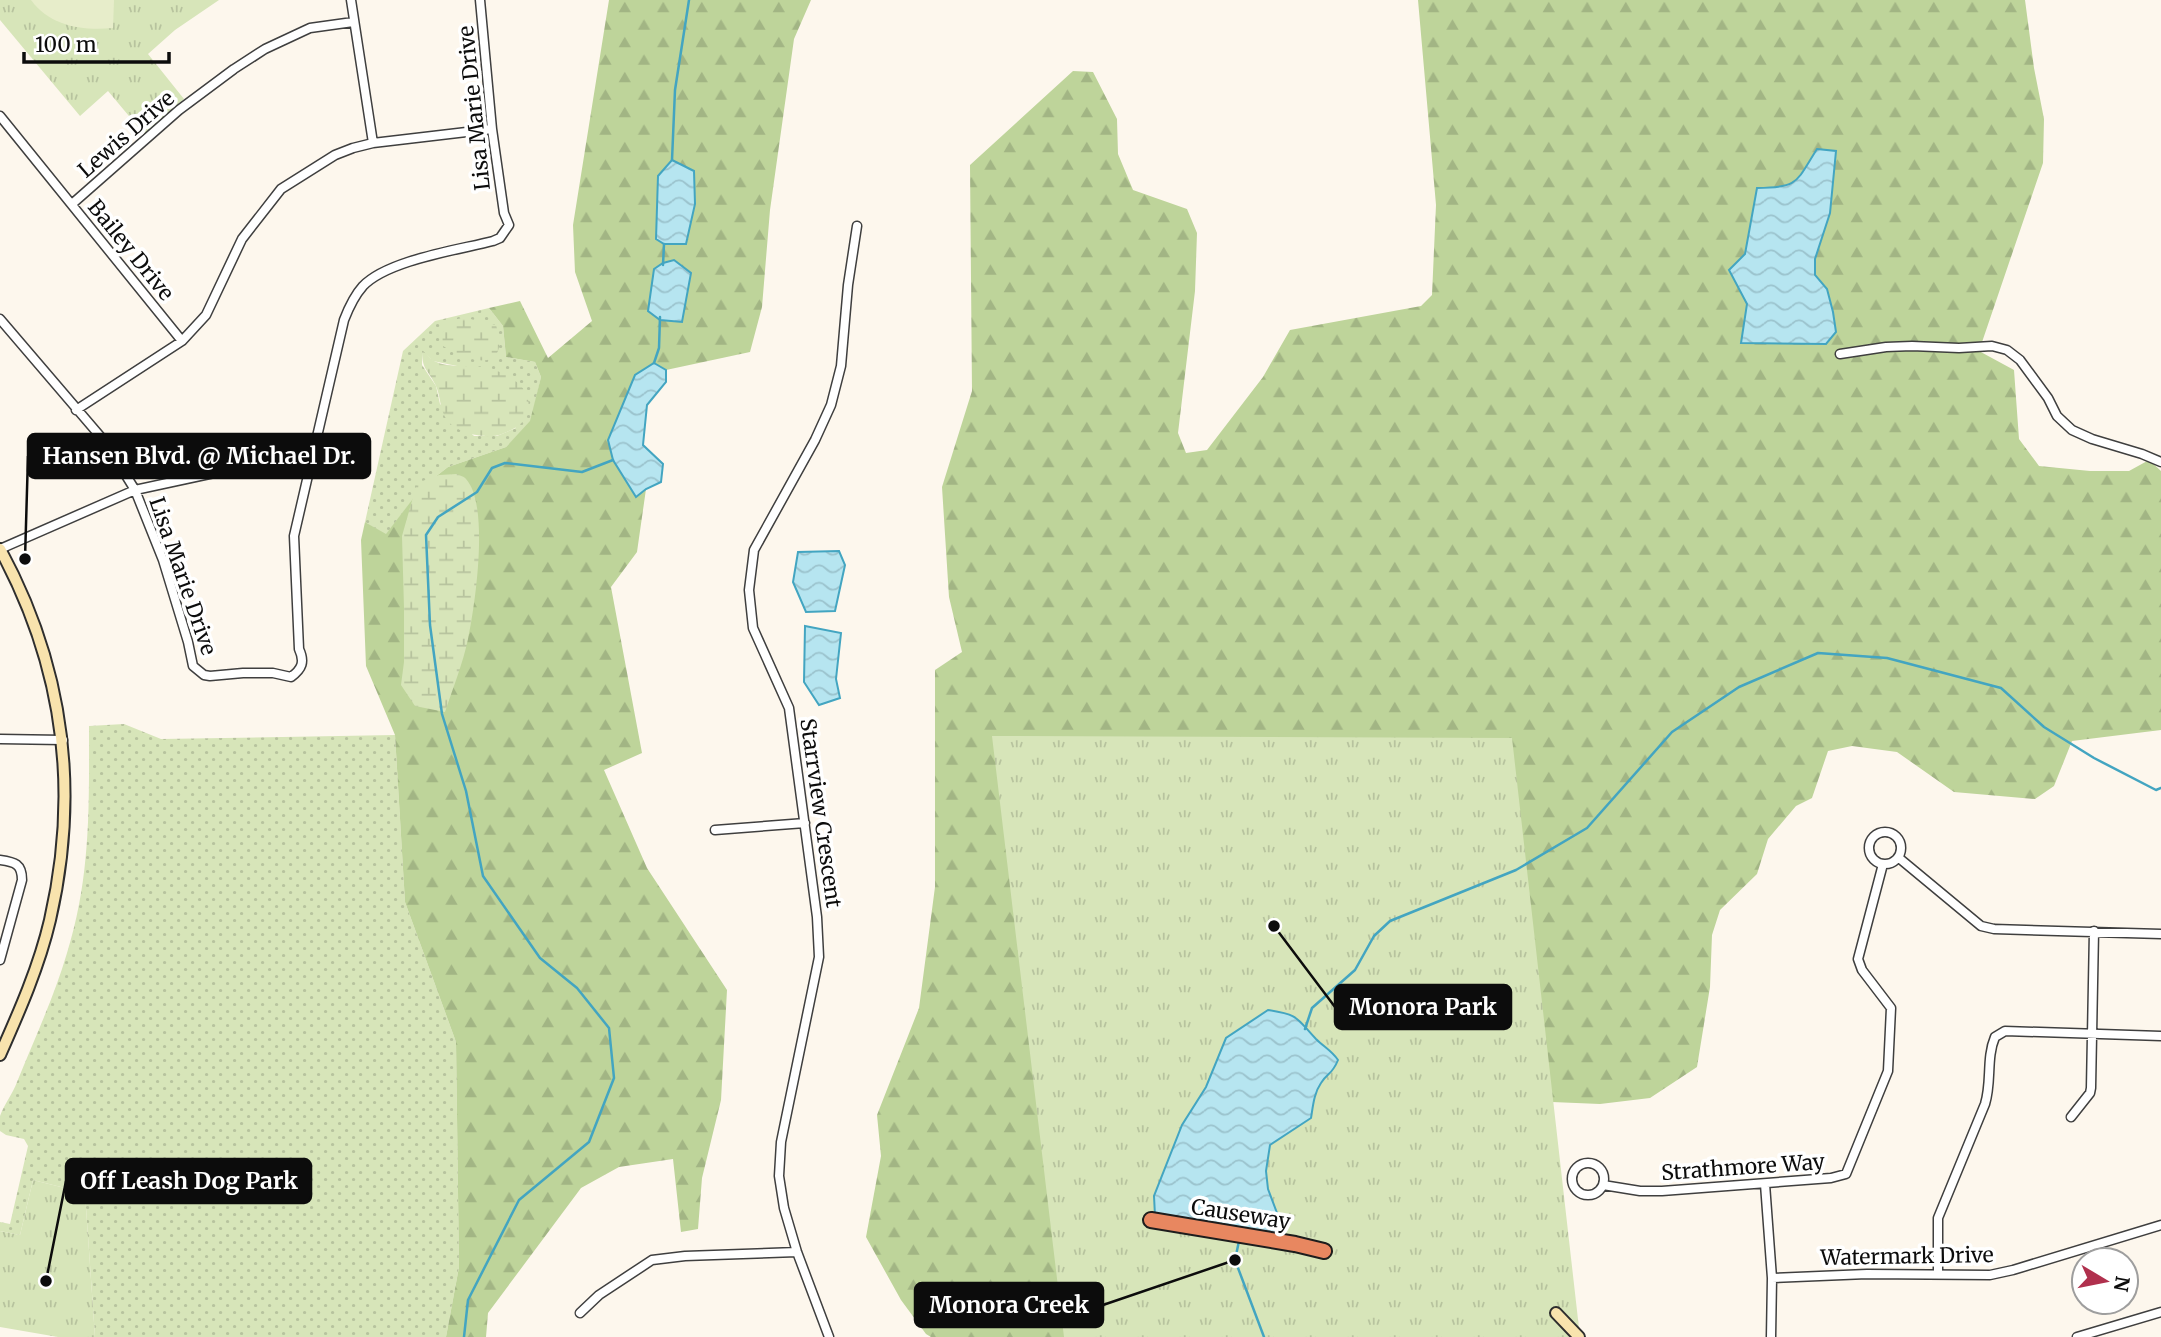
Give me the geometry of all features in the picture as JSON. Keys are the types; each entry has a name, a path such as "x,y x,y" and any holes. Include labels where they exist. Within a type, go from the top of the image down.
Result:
{"highway":[{"name":"Causeway","path":"1151,1220 1324,1251"}],"street":[{"path":"351,0 373,143"},
{"name":"Lisa Marie Drive","path":"0,319 106,443 135,490 163,560 188,642 192,666 210,676 273,673 290,677 303,662 299,649 294,536 344,320 351,302 364,285 376,277 415,260 500,238 509,225 504,213 492,129 480,0"},
{"name":"Lewis Drive","path":"72,204 178,110 234,69 265,49 310,28 353,22"},
{"name":"Bailey Drive","path":"0,116 182,341"},
{"path":"76,410 182,341 206,315 242,239 281,189 335,155 353,148 373,143 492,129"},
{"name":"Starrview Crescent","path":"829,1337 797,1252 784,1208 779,1161 819,957 817,917 789,708 753,628 749,590 754,550 815,440 831,405 841,366 848,285 857,226"},
{"path":"1840,354 1912,346 1992,346 2007,350 2020,360 2048,398 2057,416 2072,430 2161,462"},
{"path":"0,1055 24,1001 50,922 60,868 64,796 63,740 54,685 43,648 16,579 0,549 135,490 256,464 310,471"},
{"path":"0,739 63,740"},
{"path":"715,830 805,823"},
{"path":"1891,832 1898,837 1902,847 1899,858 1889,864 1874,859 1869,851 1871,839 1879,833 1891,832"},
{"path":"1899,858 1981,926 1993,929 2161,934"},
{"path":"0,860 12,862 22,871 22,880 0,960"},
{"name":"Strathmore Way","path":"1603,1185 1640,1191 1662,1191 1838,1178 1846,1174 1888,1070 1892,1011 1861,970 1858,959 1883,864"},
{"path":"2071,1117 2090,1093 2094,931"},
{"path":"1938,1274 1938,1218 1985,1104 1990,1087 1991,1051 1995,1037 2005,1031 2161,1036"},
{"name":"Strathmore Way","path":"1593,1164 1601,1171 1603,1185 1595,1193 1582,1194 1574,1186 1573,1173 1580,1165 1593,1164"},
{"path":"1765,1184 1772,1278 1771,1337"},
{"name":"Watermark Drive","path":"1772,1278 1820,1275 1990,1275 2161,1225"},
{"path":"580,1313 599,1296 653,1260 685,1256 797,1252"},
{"path":"2077,1337 2161,1312"},
{"path":"1556,1313 1580,1337"}],"green space":[{"path":"0,0 219,0 175,30 148,54 184,99 144,134 108,91 80,116 0,20"},
{"path":"31,0 114,0 113,28 90,29 68,25 47,16"},
{"path":"609,0 811,0 794,39 770,210 762,307 750,352 666,370 654,363 635,375 610,446 614,460 636,497 646,489 637,552 611,587 642,753 604,770 647,868 727,990 721,1100 702,1178 698,1229 681,1232 673,1159 619,1167 581,1188 488,1313 486,1337 446,1337 459,1267 456,1042 405,902 395,735 366,666 361,540 365,522 386,534 421,488 448,467 506,447 530,421 541,377 535,362 506,357 503,326 489,308 520,301 548,358 592,321 575,272 573,225"},
{"path":"1418,0 2025,0 2044,119 2043,163 1979,351 2014,370 2019,439 2039,466 2090,471 2129,471 2149,460 2161,471 2161,730 2072,741 2054,786 2035,799 1954,792 1897,752 1852,746 1828,751 1812,798 1796,806 1768,839 1757,874 1720,910 1712,935 1710,987 1697,1067 1650,1098 1600,1104 1552,1102 1338,1337 931,1337 901,1300 866,1237 881,1156 877,1115 919,1008 935,887 935,670 962,652 949,597 942,487 972,391 970,165 1073,71 1093,72 1117,119 1118,154 1133,190 1187,209 1197,233 1195,291 1178,433 1186,453 1207,450 1263,377 1290,330 1421,306 1432,295 1436,205","holes":["1817,149 1830,213 1815,259 1815,275 1827,289 1747,304 1729,270 1745,254 1757,188 1781,187 1795,181"]},
{"path":"489,308 503,326 506,357 535,362 541,377 531,421 506,447 448,467 421,488 386,535 365,522 403,351 435,321","holes":["422,351 433,361 457,366 516,428 497,436 474,436 440,404 436,386 422,365"]},
{"path":"466,318 496,325 499,341 498,351 493,358 476,360 443,346 446,324"},
{"path":"422,350 432,360 440,363 488,368 517,382 527,394 528,402 528,410 522,423 496,436 472,434 451,425 444,416 437,388 424,365"},
{"path":"457,474 465,478 473,492 477,510 479,556 468,639 445,712 415,706 401,685 404,662 402,536 417,483 439,475"},
{"path":"124,724 161,739 395,735 405,902 456,1042 459,1267 446,1337 95,1337 85,1193 33,1180 20,1235 0,1231 0,1222 10,1224 28,1146 24,1139 0,1131 0,1116 56,986 81,896 87,841 89,726"},
{"path":"992,736 1512,738 1580,1337 1064,1337"},
{"path":"33,1180 85,1193 95,1337 58,1337 0,1327 0,1231 20,1235"}],"water":[{"path":"1817,149 1836,151 1830,213 1815,259 1815,275 1827,289 1836,332 1826,344 1741,343 1747,304 1729,270 1745,254 1757,188 1781,187 1795,181"},
{"path":"672,160 694,171 695,204 686,244 664,244 656,239 658,176"},
{"path":"674,260 691,273 682,322 660,320 648,311 654,269"},
{"path":"654,363 666,370 666,382 647,405 643,445 663,464 661,482 636,497 613,460 608,440 635,375"},
{"path":"839,551 845,565 835,611 806,612 793,582 798,552"},
{"path":"805,626 841,633 836,679 840,698 819,705 804,682"},
{"path":"1268,1010 1296,1018 1338,1060 1319,1087 1311,1118 1270,1145 1266,1171 1268,1189 1277,1213 1277,1229 1284,1238 1155,1216 1154,1196 1182,1125 1206,1087 1226,1038"}],"waterway":[{"path":"672,160 675,90 689,0"},
{"path":"663,265 664,244"},
{"path":"654,363 659,348 660,317"},
{"path":"464,1337 468,1300 519,1200 589,1142 614,1078 609,1028 577,988 540,958 483,876 466,791 442,714 430,625 426,535 438,517 477,492 492,468 505,463 582,472 613,460"},
{"path":"1305,1029 1312,1008 1355,970 1374,936 1390,921 1516,870 1587,828 1672,732 1739,687 1818,653 1887,658 2001,688 2044,727 2094,758 2156,790 2161,788"},
{"path":"1239,1241 1235,1260 1264,1337"}],"place":[{"name":"Hansen Blvd. @ Michael Dr.","path":"25,559"},
{"name":"Monora Park","path":"1274,926"},
{"name":"Monora Creek","path":"1235,1260"},
{"name":"Off Leash Dog Park","path":"46,1281"}]}
